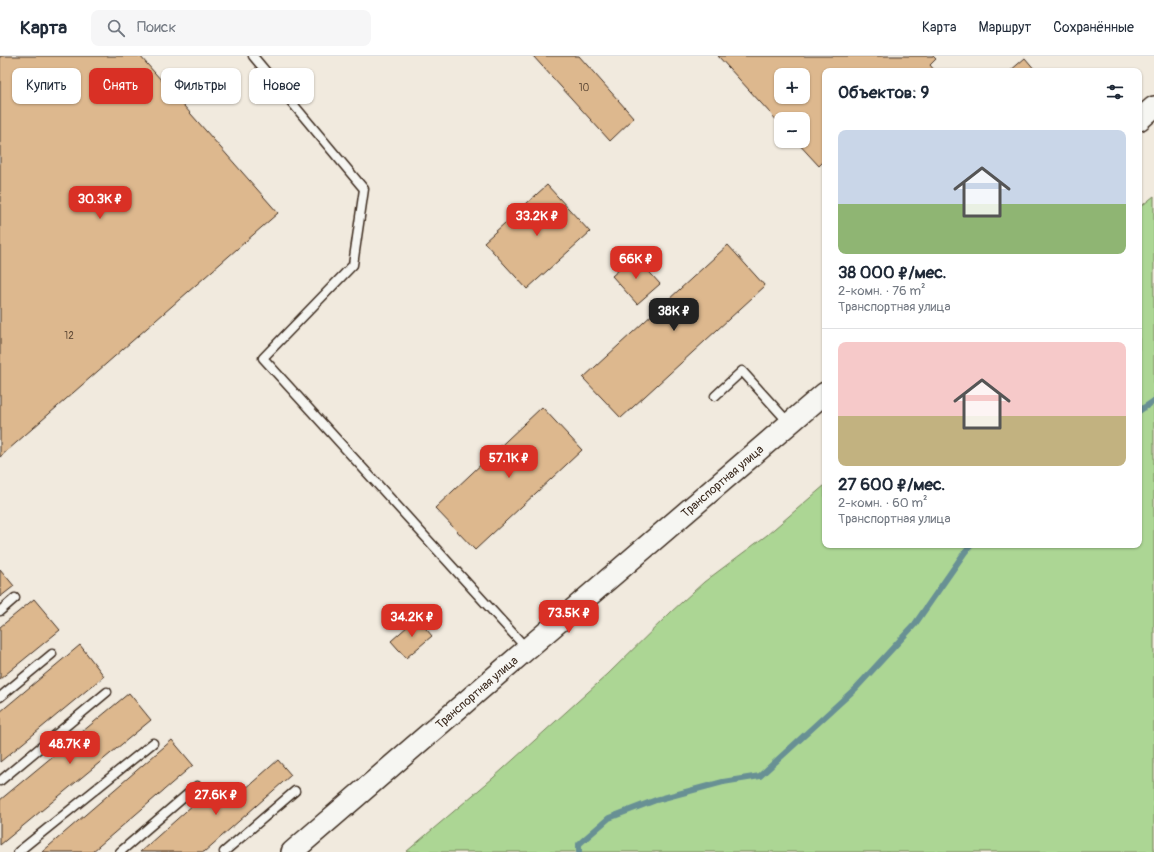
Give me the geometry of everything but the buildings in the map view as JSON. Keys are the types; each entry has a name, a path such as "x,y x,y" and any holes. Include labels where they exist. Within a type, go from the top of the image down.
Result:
{"street":[{"path":"1142,117 1154,107"},
{"name":"Транспортная улица","path":"292,852 527,648 822,396"}],"lane":[{"path":"254,56 364,189 354,265 263,358 527,648"},
{"path":"715,396 742,371 790,424"},
{"path":"0,611 15,598"},
{"path":"0,697 52,654"},
{"path":"0,781 107,692"},
{"path":"18,852 153,743"},
{"path":"120,852 196,786"},
{"path":"224,852 295,791"}],"green space":[{"path":"1154,196 1154,852 406,852 493,778 608,674 704,582 767,535 822,488 822,548 1142,548 1142,206"}],"waterway":[{"path":"1142,409 1154,401"},
{"path":"579,852 579,844 609,818 656,800 723,782 760,776 856,688 915,624 968,548"}]}
